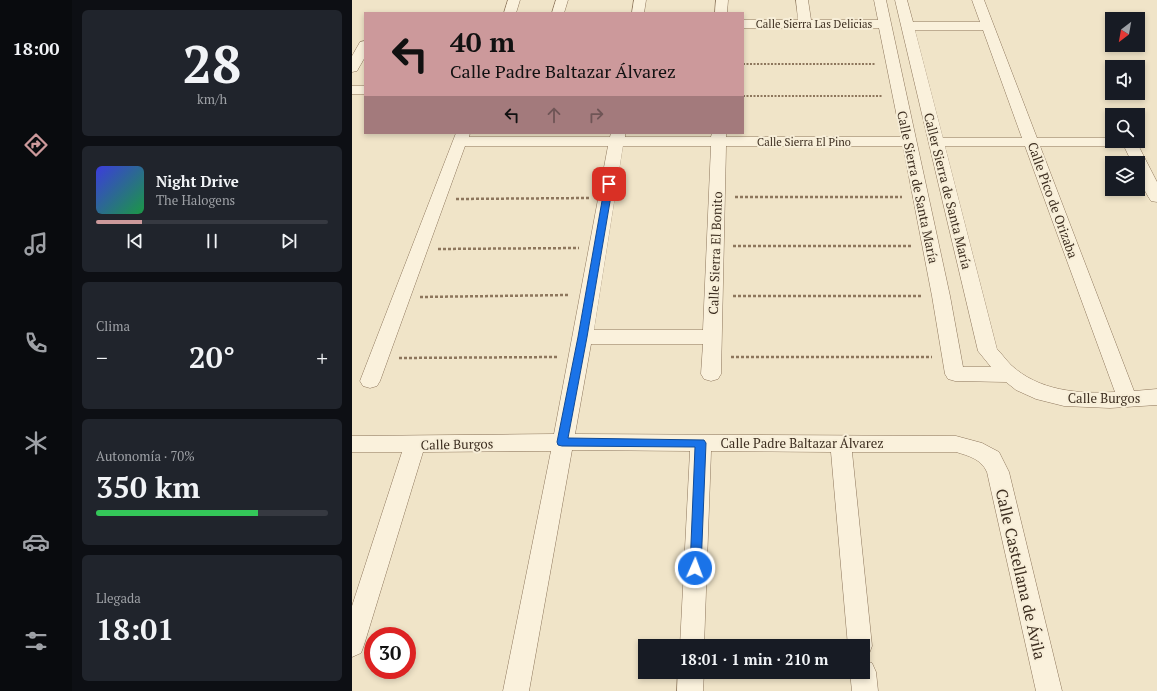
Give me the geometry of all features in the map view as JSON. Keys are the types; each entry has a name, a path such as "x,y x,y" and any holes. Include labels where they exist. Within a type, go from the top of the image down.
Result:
{"street":[{"path":"510,12 514,0"},
{"path":"558,12 562,0"},
{"path":"638,12 640,0"},
{"path":"721,12 722,0"},
{"path":"802,0 805,24"},
{"name":"Calle Sierra de Santa María","path":"880,0 954,365"},
{"name":"Caller Sierra de Santa María","path":"901,0 988,351 996,362 1009,374"},
{"name":"Calle Pico de Orizaba","path":"978,0 1127,399"},
{"name":"Calle Sierra Las Delicias","path":"744,24 885,24"},
{"path":"908,26 988,26"},
{"path":"352,68 364,47"},
{"path":"352,90 364,90"},
{"path":"370,381 461,137"},
{"name":"Calle Sierra El Pino","path":"461,137 719,137 908,142"},
{"path":"516,691 583,337 617,137"},
{"name":"Calle Sierra El Bonito","path":"711,366 719,137"},
{"path":"936,142 1105,142"},
{"path":"1132,148 1157,197"},
{"path":"583,337 711,337"},
{"path":"954,365 1009,374"},
{"name":"Calle Burgos","path":"1009,374 1020,383 1039,392 1059,398 1078,401 1157,397"},
{"name":"Calle Burgos","path":"352,444 562,442"},
{"name":"Calle Padre Baltazar Álvarez","path":"562,442 841,442 956,444 975,449 990,458"},
{"path":"841,442 859,639"},
{"path":"692,639 701,443"},
{"path":"352,645 415,444"},
{"name":"Calle Castellana de Ávila","path":"990,458 998,472 1049,691"},
{"path":"690,691 691,679"},
{"path":"864,679 865,691"}],"path":[{"path":"744,64 892,64"},
{"path":"744,96 899,96"},
{"path":"717,197 921,197"},
{"path":"438,199 607,198"},
{"path":"715,246 930,246"},
{"path":"419,249 598,247"},
{"path":"402,297 590,295"},
{"path":"714,296 941,296"},
{"path":"379,358 578,357"},
{"path":"711,366 954,365"}],"route":[{"path":"609,184 583,337 562,442 701,443 695,568"}]}
